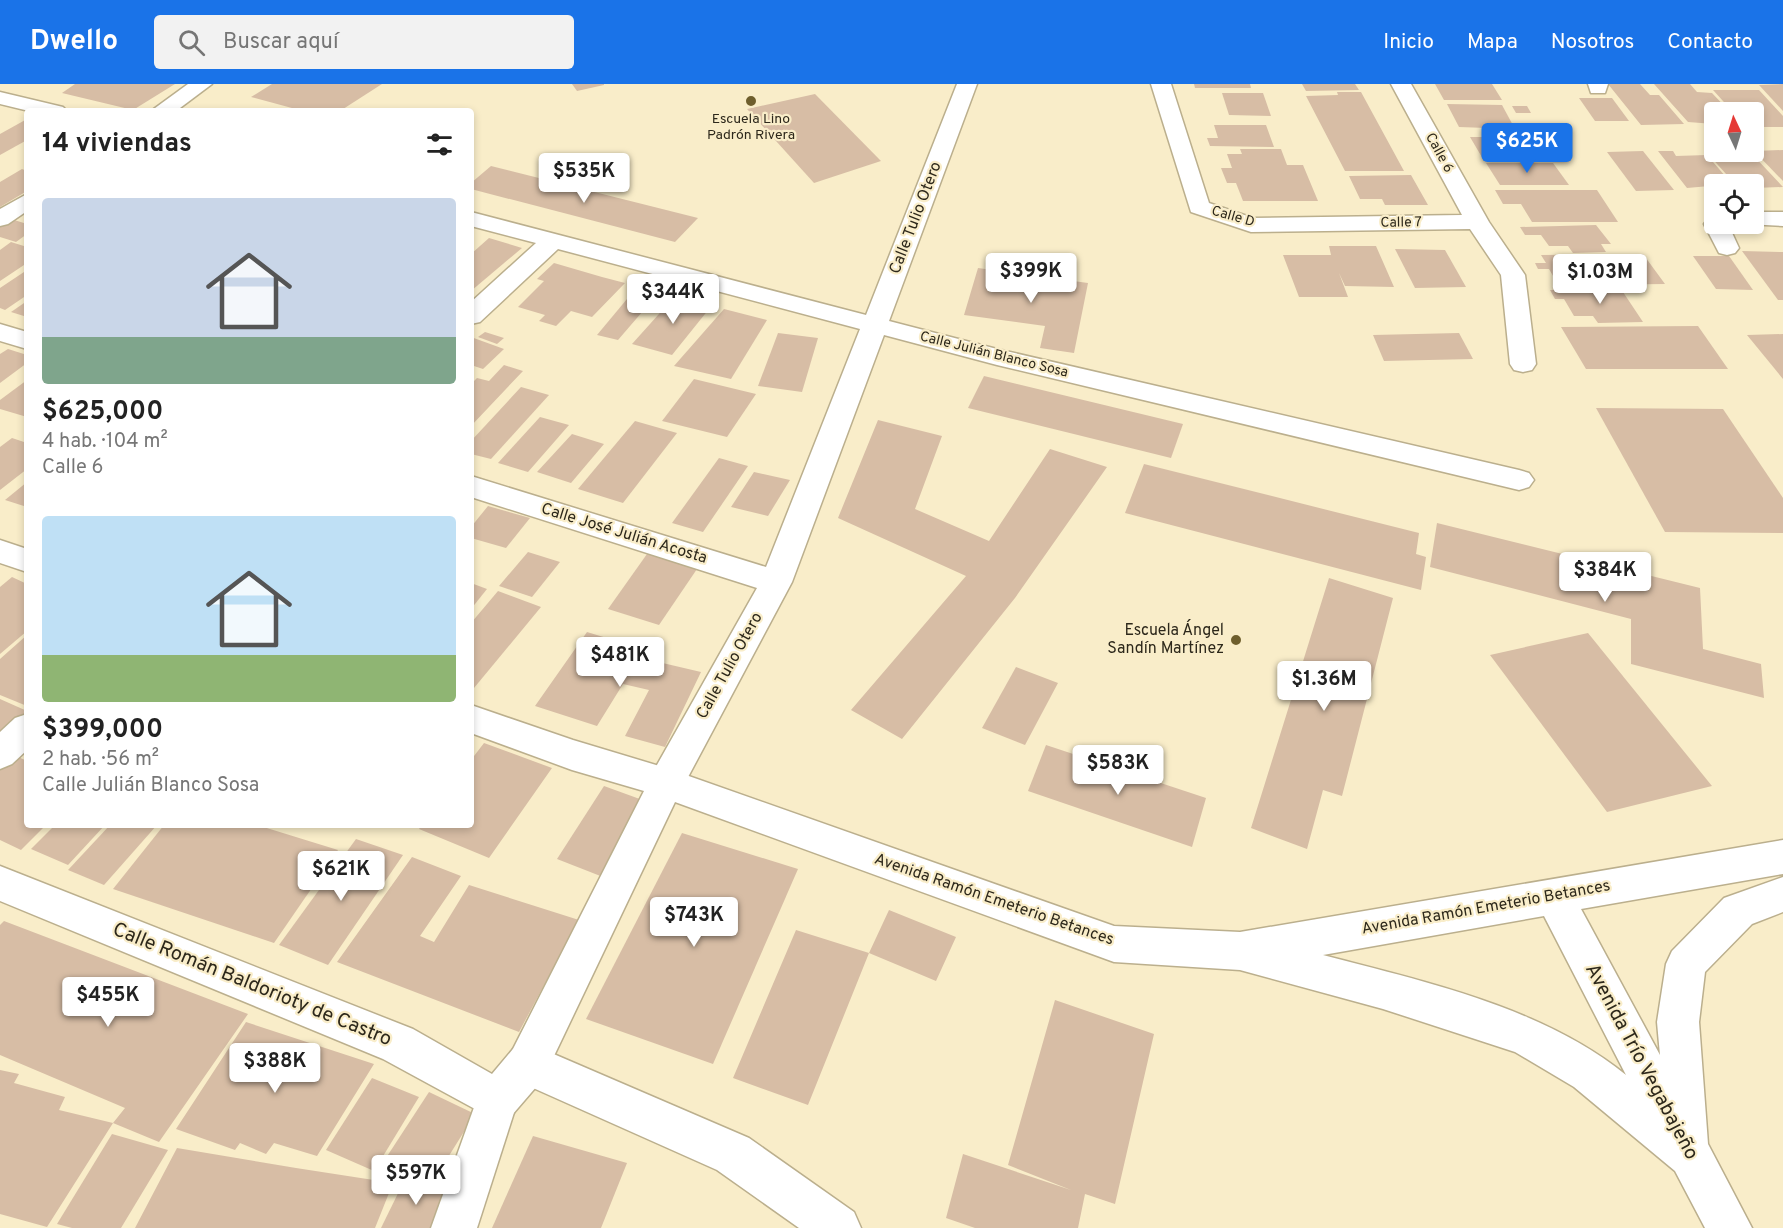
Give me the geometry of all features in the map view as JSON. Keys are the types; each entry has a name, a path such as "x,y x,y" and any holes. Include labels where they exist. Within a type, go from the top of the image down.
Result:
{"street":[{"path":"166,108 202,84"},
{"name":"Calle Tulio Otero","path":"454,1228 497,1100 528,1064 666,783 776,582 967,84"},
{"name":"Calle D","path":"1161,84 1199,207 1251,225 1325,224"},
{"name":"Calle 6","path":"1401,84 1477,222 1513,275 1523,364"},
{"path":"0,98 43,108"},
{"path":"0,219 24,203"},
{"path":"1764,219 1783,219"},
{"name":"Calle Julián Blanco Sosa","path":"474,220 874,326 1519,480"},
{"name":"Calle 7","path":"1325,224 1477,222"},
{"path":"1721,234 1727,248"},
{"path":"474,313 553,241"},
{"path":"0,333 24,340"},
{"name":"Calle José Julián Acosta","path":"474,487 776,582"},
{"path":"0,551 24,560"},
{"name":"Avenida Ramón Emeterio Betances","path":"474,720 572,755 666,783 1114,944 1240,951 1783,857"},
{"path":"0,754 24,732"},
{"name":"Calle Román Baldorioty de Castro","path":"0,883 398,1044 497,1100"},
{"path":"1690,1155 1678,1022 1686,964 1738,911 1783,894"},
{"name":"Avenida Trío Vegabajeño","path":"1553,895 1729,1228"},
{"path":"1240,951 1383,990 1525,1035 1589,1072 1690,1155"},
{"path":"528,1064 733,1154 838,1228"}],"building":[{"path":"75,84 175,84 136,108 125,108 62,93"},
{"path":"272,84 382,84 345,108 292,108 251,97"},
{"path":"572,84 604,84 604,85 577,91"},
{"path":"1194,84 1250,84 1251,88 1195,88"},
{"path":"1302,84 1355,84 1359,90 1306,91"},
{"path":"1435,84 1492,84 1502,100 1444,100"},
{"path":"1608,84 1640,84 1650,95 1659,95 1684,124 1641,125"},
{"path":"1654,84 1690,84 1697,92 1712,93 1721,102 1704,102 1704,123 1688,122"},
{"path":"1783,84 1783,111 1759,85"},
{"path":"1713,90 1759,90 1783,116 1783,127 1764,127 1764,102 1724,102"},
{"path":"1337,92 1361,92 1404,171 1345,171 1306,96 1338,95"},
{"path":"1222,93 1263,93 1271,116 1229,115"},
{"path":"815,94 881,161 814,183 747,109"},
{"path":"1579,98 1612,98 1629,121 1595,121"},
{"path":"1447,104 1502,105 1515,129 1459,127"},
{"path":"1512,106 1527,106 1531,113 1516,113"},
{"path":"24,121 24,142 0,155 0,134"},
{"path":"1214,125 1266,125 1274,147 1210,146 1207,138 1218,138"},
{"path":"1502,134 1527,134 1543,158 1483,159 1470,137 1504,137"},
{"path":"1240,149 1281,149 1287,165 1303,165 1318,201 1243,201 1236,183 1227,183 1221,168 1232,168 1227,154 1242,154"},
{"path":"1783,150 1783,181 1764,161 1764,151"},
{"path":"1643,151 1674,190 1636,191 1607,152"},
{"path":"1658,151 1673,151 1676,156 1704,155 1704,162 1713,162 1723,174 1704,174 1704,186 1687,188"},
{"path":"1715,162 1760,162 1783,187 1764,188 1764,174 1726,174"},
{"path":"1486,163 1553,163 1569,185 1500,185"},
{"path":"491,166 698,218 675,242 474,190 474,180"},
{"path":"24,170 24,193 0,207 0,182"},
{"path":"1411,175 1428,205 1385,205 1382,199 1360,199 1349,176"},
{"path":"1495,190 1597,190 1618,222 1532,222 1521,204 1503,204"},
{"path":"11,219 24,223 24,236 16,242 0,237 0,227"},
{"path":"1596,225 1611,244 1601,244 1606,252 1573,253 1568,246 1549,246 1541,235 1525,235 1520,227"},
{"path":"489,238 522,248 474,288 474,251"},
{"path":"11,242 24,246 24,265 0,281 0,250"},
{"path":"1329,246 1376,246 1394,287 1345,286 1339,273 1348,297 1299,297 1283,255 1331,255"},
{"path":"1395,249 1445,250 1466,287 1415,288"},
{"path":"1742,251 1783,252 1783,300 1778,300"},
{"path":"1643,254 1665,284 1587,285 1584,280 1556,281 1549,269 1538,269 1535,263 1546,263 1541,255"},
{"path":"1693,256 1729,256 1753,290 1716,289"},
{"path":"554,263 625,283 592,317 571,311 556,326 539,321 545,315 518,307 544,281 537,279"},
{"path":"978,268 1088,283 1074,353 1040,348 1045,326 964,315"},
{"path":"24,272 24,297 5,310 0,308 0,288"},
{"path":"1621,289 1643,322 1598,323 1593,316 1574,316 1564,299 1555,299 1550,290"},
{"path":"676,295 713,304 672,355 632,344"},
{"path":"627,299 649,304 618,340 597,335"},
{"path":"24,303 24,316 11,312"},
{"path":"724,309 767,320 731,379 674,366"},
{"path":"1698,326 1728,369 1586,369 1561,327"},
{"path":"485,332 504,338 497,344 478,337"},
{"path":"778,333 818,338 802,392 758,386"},
{"path":"1459,333 1473,359 1384,361 1373,335"},
{"path":"1783,334 1783,379 1747,335"},
{"path":"474,338 504,349 483,369 474,366"},
{"path":"8,349 24,354 24,365 0,383 0,354"},
{"path":"504,365 523,371 474,423 474,381 477,378 489,381"},
{"path":"984,376 1183,424 1171,458 968,408"},
{"path":"694,379 756,394 727,437 662,421"},
{"path":"24,382 24,416 0,409 0,400"},
{"path":"521,387 549,395 491,459 474,455 474,438"},
{"path":"1596,408 1723,409 1783,498 1783,533 1665,532"},
{"path":"540,417 569,425 528,472 498,463"},
{"path":"878,420 942,436 915,509 989,541 1050,449 1107,467 1015,598 902,739 851,710 966,576 838,518"},
{"path":"635,421 677,433 623,503 578,489"},
{"path":"572,434 604,444 571,483 537,472"},
{"path":"12,438 24,442 24,471 0,490 0,447"},
{"path":"719,458 748,466 703,532 672,523"},
{"path":"1144,464 1419,533 1416,554 1426,557 1421,590 1125,513"},
{"path":"754,472 790,480 768,516 731,507"},
{"path":"24,484 24,506 5,500"},
{"path":"488,506 530,518 506,548 474,539 474,523"},
{"path":"1437,523 1700,588 1703,649 1761,664 1764,698 1631,664 1631,619 1430,567"},
{"path":"528,552 560,562 532,597 499,586"},
{"path":"647,554 697,569 659,625 608,609"},
{"path":"12,577 24,583 24,634 0,654 0,587"},
{"path":"1329,578 1393,598 1342,796 1323,790 1307,849 1251,828"},
{"path":"474,584 487,589 474,605"},
{"path":"498,591 541,607 474,688 474,619"},
{"path":"587,632 646,650 637,657 701,672 665,747 625,736 649,690 623,684 597,726 535,706"},
{"path":"1588,633 1712,786 1607,812 1490,655"},
{"path":"24,638 24,705 0,695 0,659"},
{"path":"1016,667 1058,683 1025,745 982,728"},
{"path":"0,699 24,710 24,714 0,736"},
{"path":"484,743 552,768 489,858 419,829 474,828 474,756"},
{"path":"1046,745 1206,798 1192,847 1028,791"},
{"path":"14,755 24,760 24,828 43,828 21,850 0,840 0,768"},
{"path":"604,786 648,802 603,877 557,859"},
{"path":"52,828 102,828 68,865 31,849"},
{"path":"107,828 154,828 104,885 68,870"},
{"path":"162,828 267,828 338,850 274,943 113,889"},
{"path":"682,833 798,869 713,1064 586,1019"},
{"path":"356,839 403,855 328,965 279,945"},
{"path":"412,857 461,876 420,936 434,942 469,885 579,920 519,1032 337,962"},
{"path":"889,910 956,937 936,981 869,953"},
{"path":"4,921 248,1014 159,1142 113,1123 125,1108 0,1055 0,925"},
{"path":"796,930 869,953 808,1105 733,1078"},
{"path":"1055,1000 1154,1034 1115,1204 1085,1194 1078,1228 975,1228 946,1218 963,1154 1071,1190 1008,1165"},
{"path":"246,1022 374,1064 317,1156 274,1143 266,1154 240,1143 235,1150 176,1129"},
{"path":"0,1070 19,1074 14,1083 65,1097 59,1110 113,1123 47,1227 0,1214"},
{"path":"372,1078 419,1097 374,1171 326,1150"},
{"path":"429,1092 475,1114 432,1183 384,1161"},
{"path":"112,1134 168,1150 121,1228 72,1228 57,1224"},
{"path":"533,1136 627,1163 601,1228 492,1228"},
{"path":"177,1148 393,1183 375,1228 135,1228"},
{"path":"406,1177 451,1191 433,1228 381,1228"}],"place":[{"name":"Escuela Lino Padrón Rivera","path":"751,101"},
{"name":"Escuela Ángel Sandín Martínez","path":"1236,640"}]}
